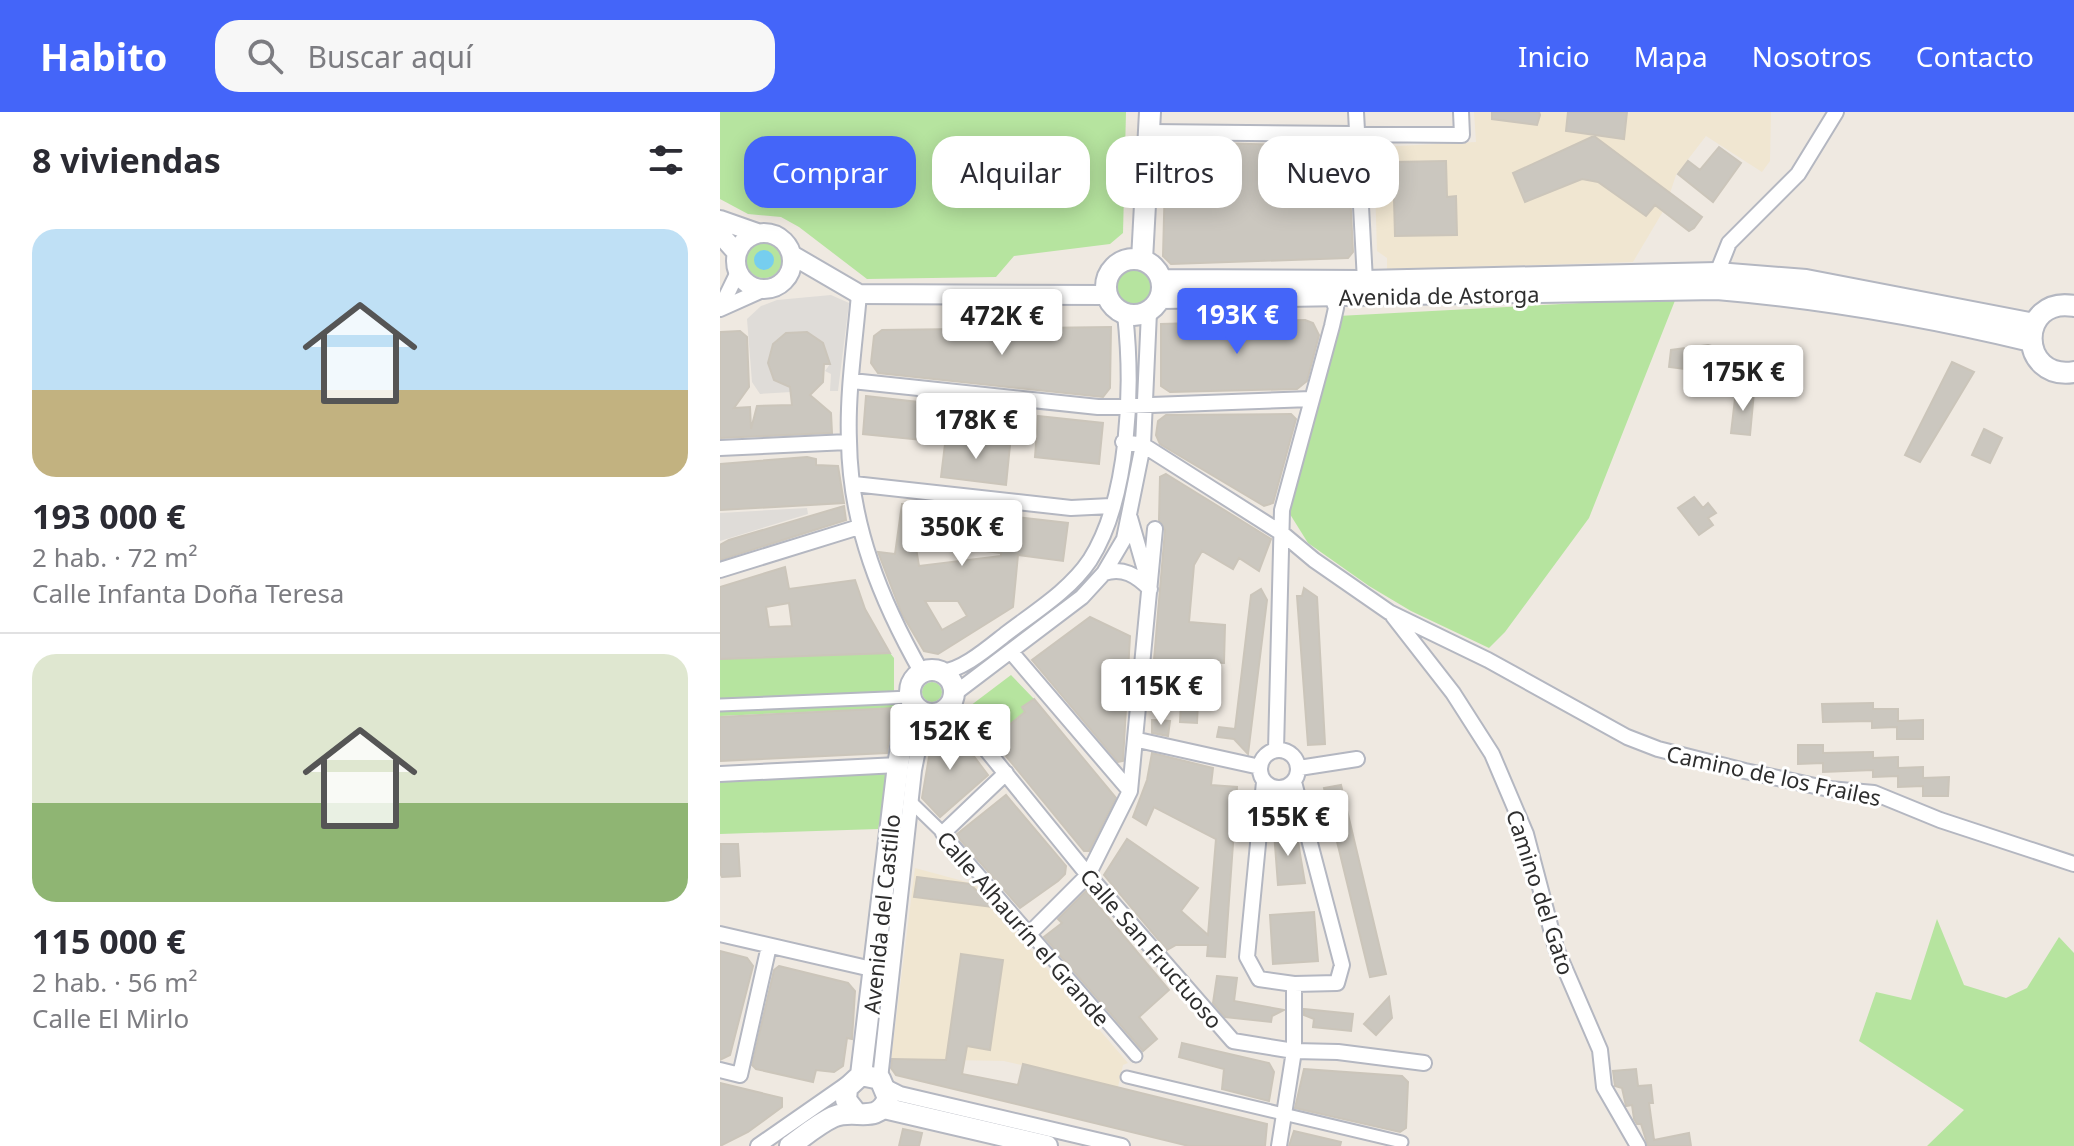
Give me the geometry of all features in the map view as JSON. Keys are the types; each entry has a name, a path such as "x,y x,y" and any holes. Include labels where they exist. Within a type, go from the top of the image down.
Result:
{"main road":[{"path":"1142,260 1150,122"},
{"path":"1133,258 1142,260 1155,267 1157,297 1125,314 1117,310 1106,291 1116,265 1133,258"},
{"name":"Avenida de Astorga","path":"1157,297 1365,281 1717,281"},
{"name":"Avenida de Astorga","path":"1157,297 1332,297 1717,281"},
{"path":"1717,281 1836,285 2032,333"},
{"path":"2032,333 2052,307 2074,306"},
{"path":"2032,333 2044,365 2061,373 2074,372"},
{"path":"931,672 950,681 952,700 919,707 912,683 931,672"},
{"name":"Avenida del Castillo","path":"870,1080 894,765 903,736 919,707"},
{"path":"790,1146 834,1117 874,1115 884,1108 888,1098 870,1080 847,1088 846,1100 857,1114"},
{"path":"884,1108 1047,1146"}],"street":[{"path":"1356,112 1356,136"},
{"path":"1150,122 1356,136 1462,135 1461,112"},
{"path":"1717,281 1729,243 1798,174 1836,112"},
{"path":"1360,208 1365,281"},
{"path":"720,220 757,233 775,235 789,246 792,268 786,279"},
{"path":"720,309 738,272 737,253 745,240 757,233"},
{"path":"720,234 737,253"},
{"path":"792,255 859,294 1057,295 1106,291"},
{"path":"738,272 749,285 765,289"},
{"path":"720,309 786,279 838,284"},
{"path":"859,294 848,442 859,527 873,576 931,672 951,672 1071,583 1090,559 1111,506 1123,442 1127,404 1125,314"},
{"path":"952,700 1066,611 1104,573 1124,539 1143,445 1157,297"},
{"path":"1276,750 1282,510 1336,308 1332,297"},
{"path":"852,381 1098,407 1311,399"},
{"path":"720,448 848,442"},
{"path":"1123,442 1143,445"},
{"name":"Camino de los Frailes","path":"1143,445 1283,534 1314,560 1389,612 1488,660 1627,737 1658,749 1829,789 1874,793 1940,820 2074,864"},
{"path":"854,484 1071,508 1111,506"},
{"path":"1130,518 1150,589"},
{"path":"720,570 859,527"},
{"path":"1030,933 1088,875 1130,791 1138,740 1155,529"},
{"path":"1104,573 1115,570 1130,572 1150,589"},
{"name":"Camino del Gato","path":"1389,612 1444,681 1492,754 1526,834 1556,948 1600,1050 1604,1087 1638,1146"},
{"path":"1012,653 1130,791"},
{"name":"Calle San Fructuoso","path":"952,700 1088,875 1233,1041 1294,1051 1338,1052 1424,1063"},
{"path":"720,705 919,707"},
{"name":"Avenida del Castillo","path":"870,1080 920,740 919,707"},
{"path":"1138,740 1262,775 1276,789 1296,775 1357,759"},
{"path":"1276,750 1291,754 1342,965 1337,983 1294,984 1259,979 1247,957 1262,775 1265,756 1276,750"},
{"path":"720,774 894,765"},
{"path":"943,833 1006,773"},
{"name":"Calle Alhaurín el Grande","path":"910,801 943,833 1136,1056"},
{"path":"720,934 876,970"},
{"path":"720,1070 740,1075 769,946"},
{"path":"1279,1146 1294,1051 1294,984"},
{"path":"1127,1077 1402,1142"},
{"path":"758,1146 870,1080 900,1094 1122,1146"}],"shaded area":[{"path":"1474,112 1771,112 1770,161 1762,172 1706,136 1676,175 1665,208 1633,262 1387,270 1387,258 1377,251 1376,208 1399,208 1399,146 1476,142"},
{"path":"831,295 849,303 838,391 830,391 831,374 825,371 830,364 823,343 807,332 786,333 773,345 768,364 774,380 790,387 791,392 760,394 752,382 747,319 761,306 777,300"},
{"path":"807,508 808,514 720,541 720,513"},
{"path":"915,868 974,884 1128,1063 1123,1065 1118,1087 1004,1061 891,1059"}],"green space":[{"path":"720,112 1126,112 1125,136 1106,136 1106,208 1124,208 1123,233 1110,244 1014,256 996,277 867,279 799,227 781,217 748,214 720,199"},
{"path":"764,242 777,247 782,260 777,273 764,278 751,273 746,260 751,247"},
{"path":"1134,269 1147,275 1153,288 1147,301 1134,307 1121,301 1115,288 1121,275"},
{"path":"1676,298 1589,518 1505,632 1489,648 1411,611 1369,586 1308,543 1288,511 1338,316"},
{"path":"890,653 894,658 894,708 720,716 720,659"},
{"path":"1011,675 1034,699 1022,707 1027,714 1017,724 1013,721 992,739 966,709"},
{"path":"932,682 939,685 942,692 939,699 932,702 925,699 922,692 925,685"},
{"path":"891,764 878,829 720,834 720,774"},
{"path":"1937,919 1964,985 2006,998 2027,988 2059,937 2074,953 2074,1146 1927,1146 1964,1110 1859,1041 1876,992 1911,1000"}],"water":[{"path":"764,250 771,253 774,260 771,267 764,270 757,267 754,260 757,253"}],"building":[{"path":"1492,112 1539,112 1540,115 1537,125 1492,119"},
{"path":"1568,112 1627,112 1624,139 1566,131"},
{"path":"1594,136 1702,217 1694,228 1689,231 1655,205 1646,216 1598,182 1582,179 1525,202 1513,173"},
{"path":"1242,144 1258,144 1258,208 1351,208 1353,252 1348,258 1171,264 1163,256 1164,208 1242,208"},
{"path":"1719,147 1741,163 1713,202 1678,174 1688,161 1700,170"},
{"path":"1446,161 1447,197 1456,196 1457,235 1395,236 1394,208 1399,208 1399,162"},
{"path":"1305,320 1313,323 1319,335 1307,381 1297,389 1170,392 1161,386 1161,324"},
{"path":"1111,327 1110,388 1103,397 878,373 871,363 874,336 882,330"},
{"path":"740,331 747,337 749,387 734,408 750,407 751,429 757,406 792,405 790,387 774,380 768,363 773,344 786,333 807,332 823,343 830,364 824,364 823,382 810,395 831,413 832,433 720,438 720,332"},
{"path":"1708,345 1734,352 1732,366 1701,365 1701,371 1669,367 1671,350"},
{"path":"1952,362 1974,372 1920,462 1905,455"},
{"path":"1736,390 1754,392 1750,435 1731,433"},
{"path":"866,396 927,403 922,440 863,434"},
{"path":"1291,414 1296,419 1273,503 1264,506 1160,444 1156,435 1158,421 1166,415"},
{"path":"1038,416 1103,423 1099,464 1035,457"},
{"path":"1984,429 2002,438 1990,463 1972,455"},
{"path":"946,436 1010,445 1006,485 941,477"},
{"path":"807,457 816,459 816,465 838,466 844,503 720,510 720,464"},
{"path":"1166,474 1271,539 1259,571 1239,558 1233,569 1202,551 1194,565 1189,622 1225,625 1224,663 1154,660 1165,530 1159,520 1160,477"},
{"path":"1694,497 1703,508 1708,503 1716,513 1708,518 1713,525 1699,535 1678,508"},
{"path":"902,504 1068,523 1063,561 1018,555 1013,607 938,654 924,651 902,614 878,552 895,554","holes":["915,542 1001,553 1001,556 919,566","925,601 958,601 967,616 942,630"]},
{"path":"844,506 846,520 720,560 720,545 729,540"},
{"path":"785,567 789,589 855,580 865,609 890,653 720,659 720,587","holes":["789,603 792,626 769,627 766,607"]},
{"path":"1304,588 1317,597 1325,744 1308,745 1297,596 1302,596"},
{"path":"1261,589 1267,600 1248,754 1234,739 1217,737 1219,727 1235,729 1251,595"},
{"path":"1090,617 1130,636 1123,761 1118,762 1032,660"},
{"path":"1153,680 1177,680 1177,701 1153,700"},
{"path":"1034,699 1116,798 1089,851 1084,851 992,739 1025,712 1022,707"},
{"path":"1181,701 1198,702 1197,723 1180,722"},
{"path":"1873,703 1873,709 1898,709 1898,721 1923,720 1923,739 1897,739 1897,727 1872,728 1872,721 1823,722 1822,704"},
{"path":"894,708 887,753 720,761 720,717"},
{"path":"1152,720 1170,721 1168,736 1152,733"},
{"path":"945,728 954,730 988,775 940,817 922,798 929,757 938,733"},
{"path":"1798,745 1823,745 1823,753 1873,752 1873,758 1898,757 1898,768 1923,767 1923,778 1949,777 1948,796 1923,796 1923,786 1898,787 1898,776 1873,777 1873,770 1823,772 1823,763 1798,764"},
{"path":"1152,753 1213,768 1211,785 1237,787 1225,957 1207,956 1208,945 1176,945 1167,950 1104,875 1127,839 1198,888 1181,911 1208,935 1216,839 1154,807 1146,825 1133,817 1147,780"},
{"path":"1341,785 1386,974 1370,977 1324,788"},
{"path":"1006,795 1066,866 1065,874 1058,881 1020,908 956,835"},
{"path":"1296,830 1305,883 1278,885 1274,832"},
{"path":"721,844 738,844 740,876 722,877"},
{"path":"917,877 970,884 992,907 914,897"},
{"path":"1086,891 1169,990 1139,1017 1157,1039 1143,1051 1044,937 1062,923 1058,919"},
{"path":"1314,912 1318,961 1273,964 1270,915"},
{"path":"720,951 747,958 753,966 730,1055 720,1060"},
{"path":"961,954 1003,960 990,1050 967,1046 962,1074 1018,1085 1023,1064 1267,1124 1265,1146 1189,1146 896,1075 891,1068 892,1059 946,1060"},
{"path":"779,966 848,983 855,991 852,1039 847,1038 843,1066 834,1072 816,1070 813,1082 756,1069 752,1065 774,970"},
{"path":"1217,976 1237,978 1234,1001 1284,1010 1272,1016 1271,1022 1225,1017 1213,1003"},
{"path":"1389,997 1392,1018 1376,1035 1364,1024"},
{"path":"1304,1009 1353,1014 1351,1031 1313,1027 1314,1019 1304,1015"},
{"path":"1182,1043 1269,1063 1274,1072 1269,1101 1222,1089 1224,1069 1179,1057"},
{"path":"1304,1069 1402,1076 1408,1082 1406,1128 1400,1132 1295,1108"},
{"path":"1636,1069 1638,1086 1651,1085 1653,1103 1649,1103 1654,1140 1689,1133 1691,1146 1648,1146 1641,1124 1634,1119 1632,1105 1626,1106 1622,1088 1615,1086 1613,1071"},
{"path":"720,1083 782,1098 782,1107 748,1132 720,1146"},
{"path":"903,1129 922,1133 919,1146 899,1146"},
{"path":"1294,1131 1341,1142 1340,1146 1289,1146"}]}
